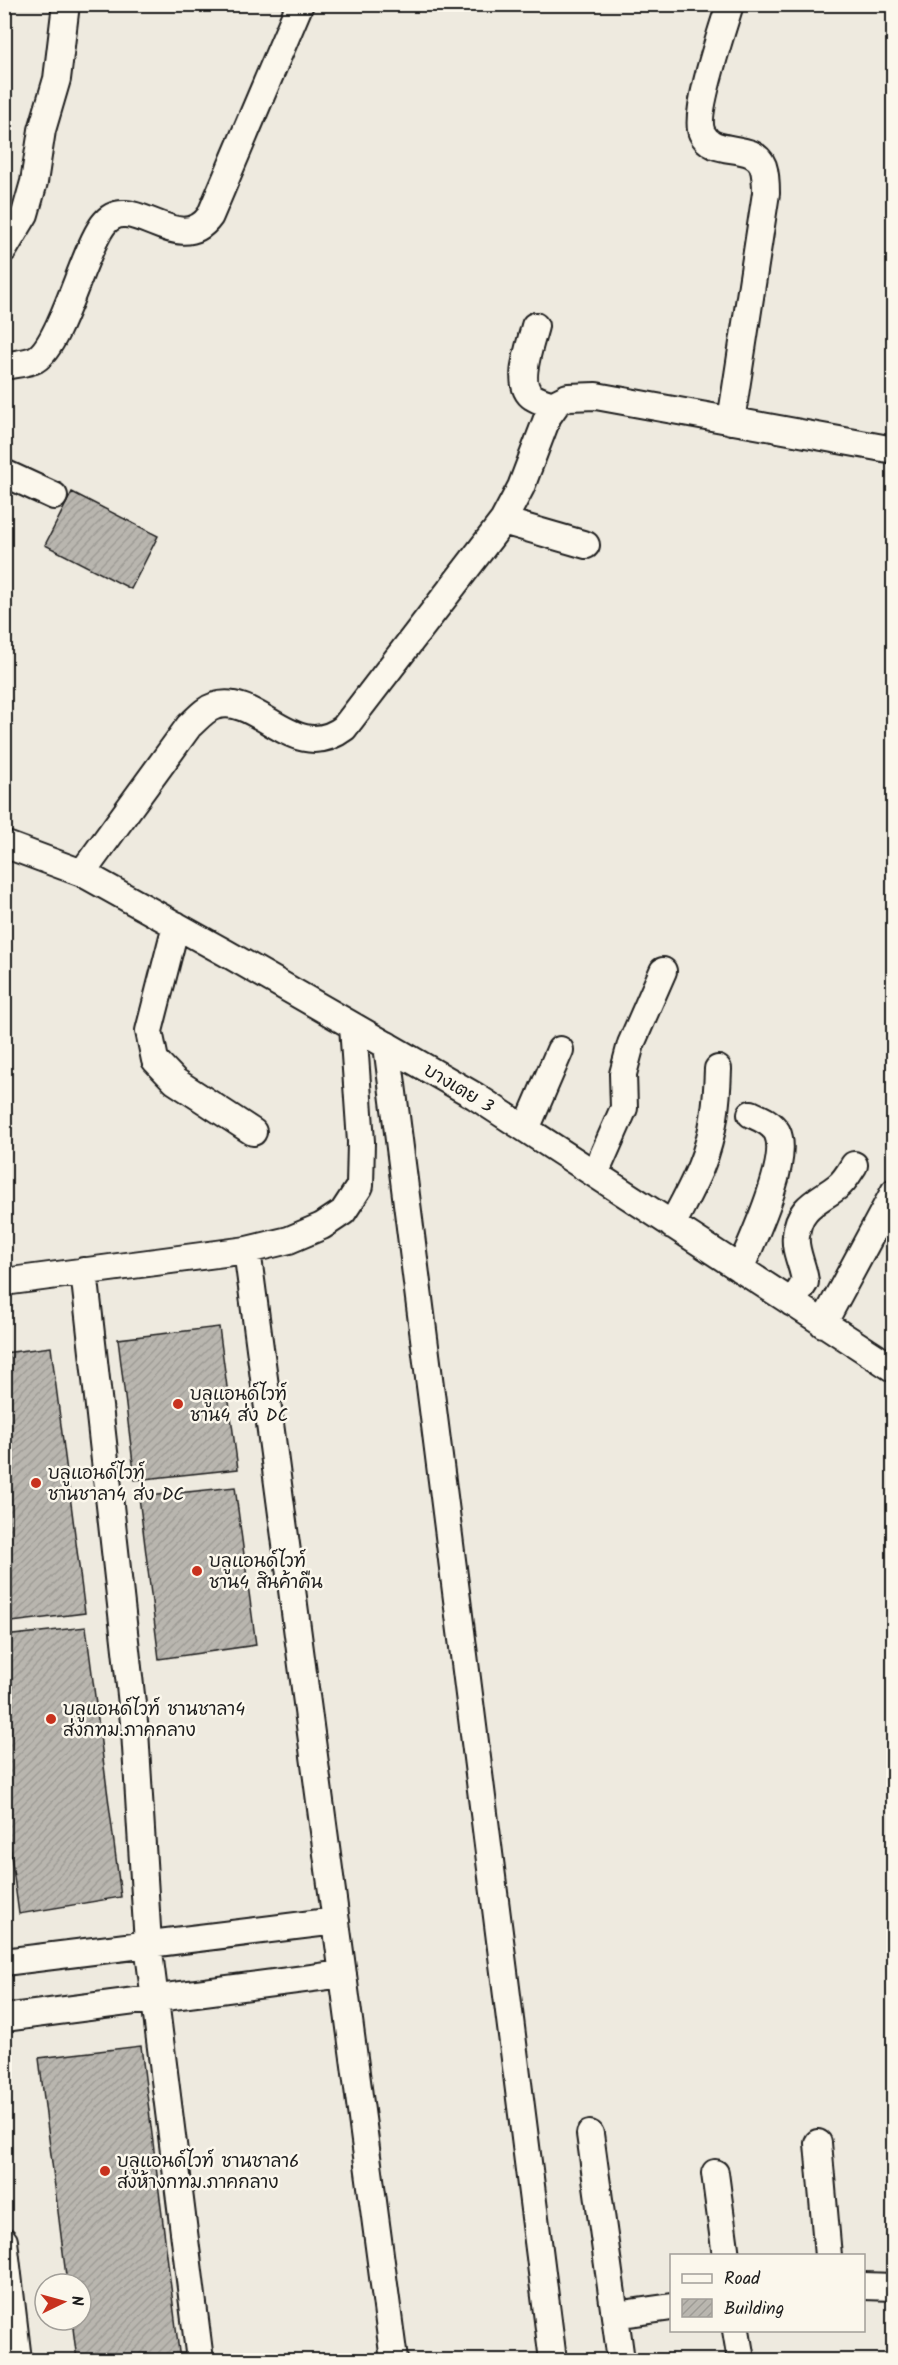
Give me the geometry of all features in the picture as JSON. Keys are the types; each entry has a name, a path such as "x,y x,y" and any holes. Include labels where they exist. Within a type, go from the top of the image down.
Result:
{"street":[{"path":"4,249 25,214 34,182 42,130 57,79 66,4"},
{"path":"4,366 35,359 44,351 55,332 92,245 104,223 117,216 131,215 181,233 204,224 210,216 300,4"},
{"path":"730,4 702,103 699,121 701,132 707,142 715,147 754,156 762,164 766,194 731,421"},
{"path":"536,326 524,370 524,383 526,391 532,397 555,406"},
{"path":"82,873 189,726 202,713 215,705 240,707 308,740 334,735 344,728 503,521 521,487 548,416 558,402 568,396 581,395 894,450"},
{"path":"4,473 54,496"},
{"path":"503,521 586,545"},
{"name":"บางเตย 3","path":"4,844 82,873 475,1096 894,1368"},
{"path":"176,925 149,1031 155,1060 175,1081 253,1132"},
{"path":"595,1174 624,1108 623,1074 631,1044 663,971"},
{"path":"4,1282 247,1250 289,1240 321,1226 343,1212 360,1186 361,1142 353,1026"},
{"path":"387,1045 553,2361"},
{"path":"526,1129 560,1050"},
{"path":"672,1225 701,1166 709,1141 717,1108 718,1069"},
{"path":"740,1269 777,1172 781,1147 777,1132 770,1123 751,1114"},
{"path":"792,1303 805,1282 796,1236 801,1219 808,1206 845,1180 854,1165"},
{"path":"823,1324 894,1192"},
{"path":"247,1250 394,2361"},
{"path":"84,1272 135,1731 148,1944 200,2361"},
{"path":"4,1962 336,1922"},
{"path":"4,2018 343,1974"},
{"path":"590,2134 621,2361"},
{"path":"818,2143 828,2254"},
{"path":"715,2172 726,2254"},
{"path":"4,2241 18,2361"},
{"path":"865,2286 894,2287"},
{"path":"615,2315 670,2307"},
{"path":"736,2332 741,2361"}],"building":[{"path":"72,492 158,536 131,589 45,545"},
{"name":"บลูแอนด์ไวท์ ชาน4 ส่ง DC","path":"219,1327 238,1469 135,1480 118,1339"},
{"name":"บลูแอนด์ไวท์ ชานชาลา4 ส่ง DC","path":"51,1347 85,1613 4,1623 4,1353"},
{"name":"บลูแอนด์ไวท์ ชาน4 สินค้าคืน","path":"235,1487 256,1645 159,1659 139,1497"},
{"name":"บลูแอนด์ไวท์ ชานชาลา4 ส่งกทม.ภาคกลาง","path":"86,1627 121,1897 19,1914 4,1803 4,1636"},
{"name":"บลูแอนด์ไวท์ ชานชาลา6 ส่งห้างกทม.ภาคกลาง","path":"141,2046 180,2360 77,2360 74,2332 93,2332 93,2272 66,2272 39,2058"}],"place":[{"name":"บลูแอนด์ไวท์ ชาน4 ส่ง DC","path":"178,1404"},
{"name":"บลูแอนด์ไวท์ ชานชาลา4 ส่ง DC","path":"36,1483"},
{"name":"บลูแอนด์ไวท์ ชาน4 สินค้าคืน","path":"197,1571"},
{"name":"บลูแอนด์ไวท์ ชานชาลา4 ส่งกทม.ภาคกลาง","path":"51,1719"},
{"name":"บลูแอนด์ไวท์ ชานชาลา6 ส่งห้างกทม.ภาคกลาง","path":"105,2171"}]}
